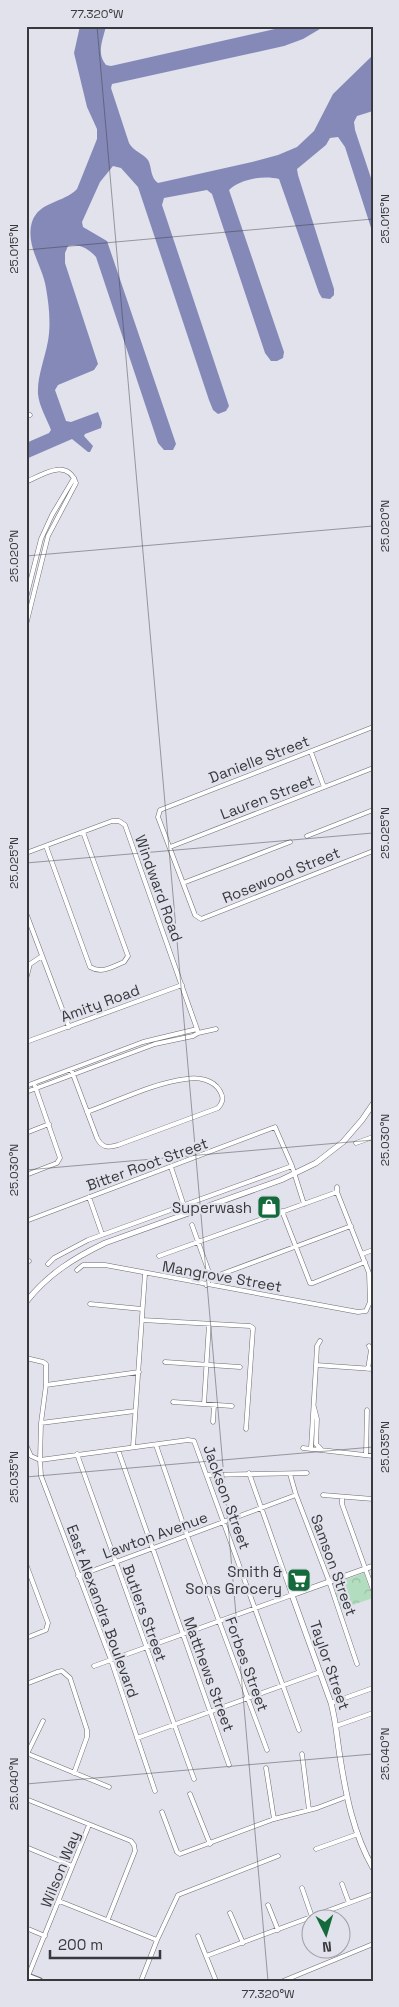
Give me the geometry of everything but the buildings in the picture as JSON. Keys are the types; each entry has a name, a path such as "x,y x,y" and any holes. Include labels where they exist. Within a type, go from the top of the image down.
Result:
{"highway":[{"path":"27,1976 39,1981"}],"main road":[{"path":"26,1302 56,1271 80,1255 112,1240 242,1194 294,1174 316,1163 337,1147 362,1120 373,1104"},
{"path":"292,1595 373,1566"},
{"name":"Taylor Street","path":"292,1595 331,1703 346,1797 358,1834 373,1868"}],"street":[{"path":"26,482 61,468 69,471 74,478 75,487 48,536 26,625"},
{"path":"26,598 41,539 52,515 74,478"},
{"name":"Danielle Street","path":"170,847 158,817 160,810 373,727"},
{"path":"311,752 324,787"},
{"name":"Lauren Street","path":"170,847 373,768"},
{"path":"307,836 373,810"},
{"name":"Windward Road","path":"26,853 112,821 119,821 125,825 197,1031"},
{"path":"46,846 90,967 97,971 103,971 124,962 128,956 83,832"},
{"path":"170,847 183,883 290,842"},
{"name":"Rosewood Street","path":"183,883 198,918 201,918 373,850"},
{"path":"26,913 69,1026"},
{"path":"26,979 30,964 42,956"},
{"name":"Amity Road","path":"26,1042 182,985"},
{"path":"26,1092 143,1042 216,1029"},
{"path":"26,1086 72,1072"},
{"path":"72,1072 87,1112 100,1144 111,1147 218,1108 223,1098 217,1087 209,1081 187,1078 87,1112"},
{"path":"26,1175 57,1164 60,1158 33,1083"},
{"path":"26,1133 49,1124"},
{"name":"Bitter Root Street","path":"26,1221 275,1128 292,1166"},
{"path":"356,1143 373,1137"},
{"path":"48,1264 63,1252 102,1234 292,1166 304,1204"},
{"path":"171,1167 184,1206"},
{"path":"239,1186 242,1194"},
{"path":"159,1256 304,1204 337,1190 369,1273 369,1307 366,1312 370,1317"},
{"path":"216,1194 219,1202"},
{"path":"89,1197 102,1234"},
{"path":"200,1200 203,1208"},
{"path":"282,1211 294,1247 309,1282 311,1283 365,1262"},
{"path":"192,1225 211,1278"},
{"path":"206,1285 211,1278 351,1226"},
{"path":"108,1232 112,1240"},
{"path":"362,1254 373,1250"},
{"name":"Mangrove Street","path":"76,1270 84,1266 97,1264 206,1285 366,1312"},
{"path":"133,1448 145,1274"},
{"path":"90,1304 142,1309"},
{"path":"142,1320 250,1326 254,1329 246,1429"},
{"path":"204,1404 209,1324"},
{"path":"311,1448 317,1346 320,1341"},
{"path":"316,1365 370,1369 371,1350 369,1346"},
{"name":"East Alexandra Boulevard","path":"26,1358 46,1364 46,1385 41,1422 41,1476 111,1660 155,1791"},
{"path":"164,1362 240,1367"},
{"path":"46,1385 139,1372"},
{"path":"173,1402 232,1406"},
{"path":"213,1422 214,1405"},
{"path":"314,1407 317,1419 316,1444 321,1450"},
{"path":"366,1454 368,1410"},
{"path":"41,1422 135,1411"},
{"name":"Jackson Street","path":"156,1444 194,1441 300,1730"},
{"path":"26,1444 31,1456 40,1460 156,1444"},
{"name":"Forbes Street","path":"156,1444 187,1535 267,1750"},
{"path":"303,1448 373,1456"},
{"name":"Matthews Street","path":"118,1450 229,1765"},
{"name":"Butlers Street","path":"77,1454 194,1779"},
{"name":"Taylor Street","path":"248,1473 292,1595"},
{"path":"207,1475 307,1473"},
{"name":"Samson Street","path":"290,1474 357,1664"},
{"name":"Lawton Avenue","path":"78,1576 296,1495"},
{"path":"323,1495 373,1499"},
{"path":"342,1497 342,1504 373,1590"},
{"path":"26,1564 48,1623 46,1630 26,1638"},
{"path":"94,1666 292,1595"},
{"path":"26,1684 62,1671 70,1678 87,1730 87,1737 74,1773"},
{"path":"137,1738 320,1672"},
{"path":"331,1703 373,1688"},
{"path":"336,1726 373,1713"},
{"path":"43,1721 27,1754 109,1787"},
{"path":"302,1754 309,1810"},
{"path":"266,1768 274,1819"},
{"path":"190,1794 210,1844"},
{"path":"162,1812 177,1852 185,1854 274,1819 309,1810 346,1797"},
{"path":"26,1799 131,1841 134,1845 135,1851 108,1919"},
{"name":"Wilson Way","path":"27,1976 89,1825"},
{"path":"316,1849 358,1834"},
{"path":"27,1848 72,1866"},
{"path":"141,1981 156,1940 178,1895 278,1856"},
{"path":"342,1884 350,1903"},
{"path":"302,1888 310,1910"},
{"path":"331,1910 373,1894"},
{"path":"59,1900 156,1940"},
{"path":"268,1906 278,1930"},
{"path":"230,1913 243,1943"},
{"path":"206,1956 302,1921"},
{"path":"26,1928 45,1936"},
{"path":"198,1936 216,1981"},
{"path":"283,1981 373,1944"}],"green space":[{"path":"364,1573 373,1598 341,1609 333,1584"}],"water":[{"path":"80,26 106,26 101,46 101,56 106,65 111,66 288,26 325,26 303,39 284,46 112,84 111,88 129,143 148,160 155,181 158,183 252,162 278,155 297,147 314,131 333,94 373,55 373,111 357,116 354,122 373,184 373,234 345,147 338,137 330,138 326,145 297,169 334,289 334,295 330,299 322,298 319,293 279,179 266,177 252,179 239,183 229,190 284,352 283,358 271,361 265,353 212,194 207,190 164,198 162,205 229,406 226,411 218,414 213,410 209,400 138,187 121,168 113,166 100,182 82,222 83,227 107,241 176,444 173,450 164,450 158,443 96,257 84,247 72,245 68,246 65,253 65,263 98,364 94,370 58,385 55,390 66,421 71,422 98,412 102,423 101,428 84,436 93,446 90,452 72,439 26,459 26,443 49,433 51,430 41,408 38,394 40,374 48,341 49,314 47,294 35,256 30,231 35,215 40,210 72,194 77,189 97,139 97,129 87,107 74,53"}],"place":[{"name":"Superwash","path":"269,1207"},
{"name":"Smith & Sons Grocery","path":"299,1580"}]}
